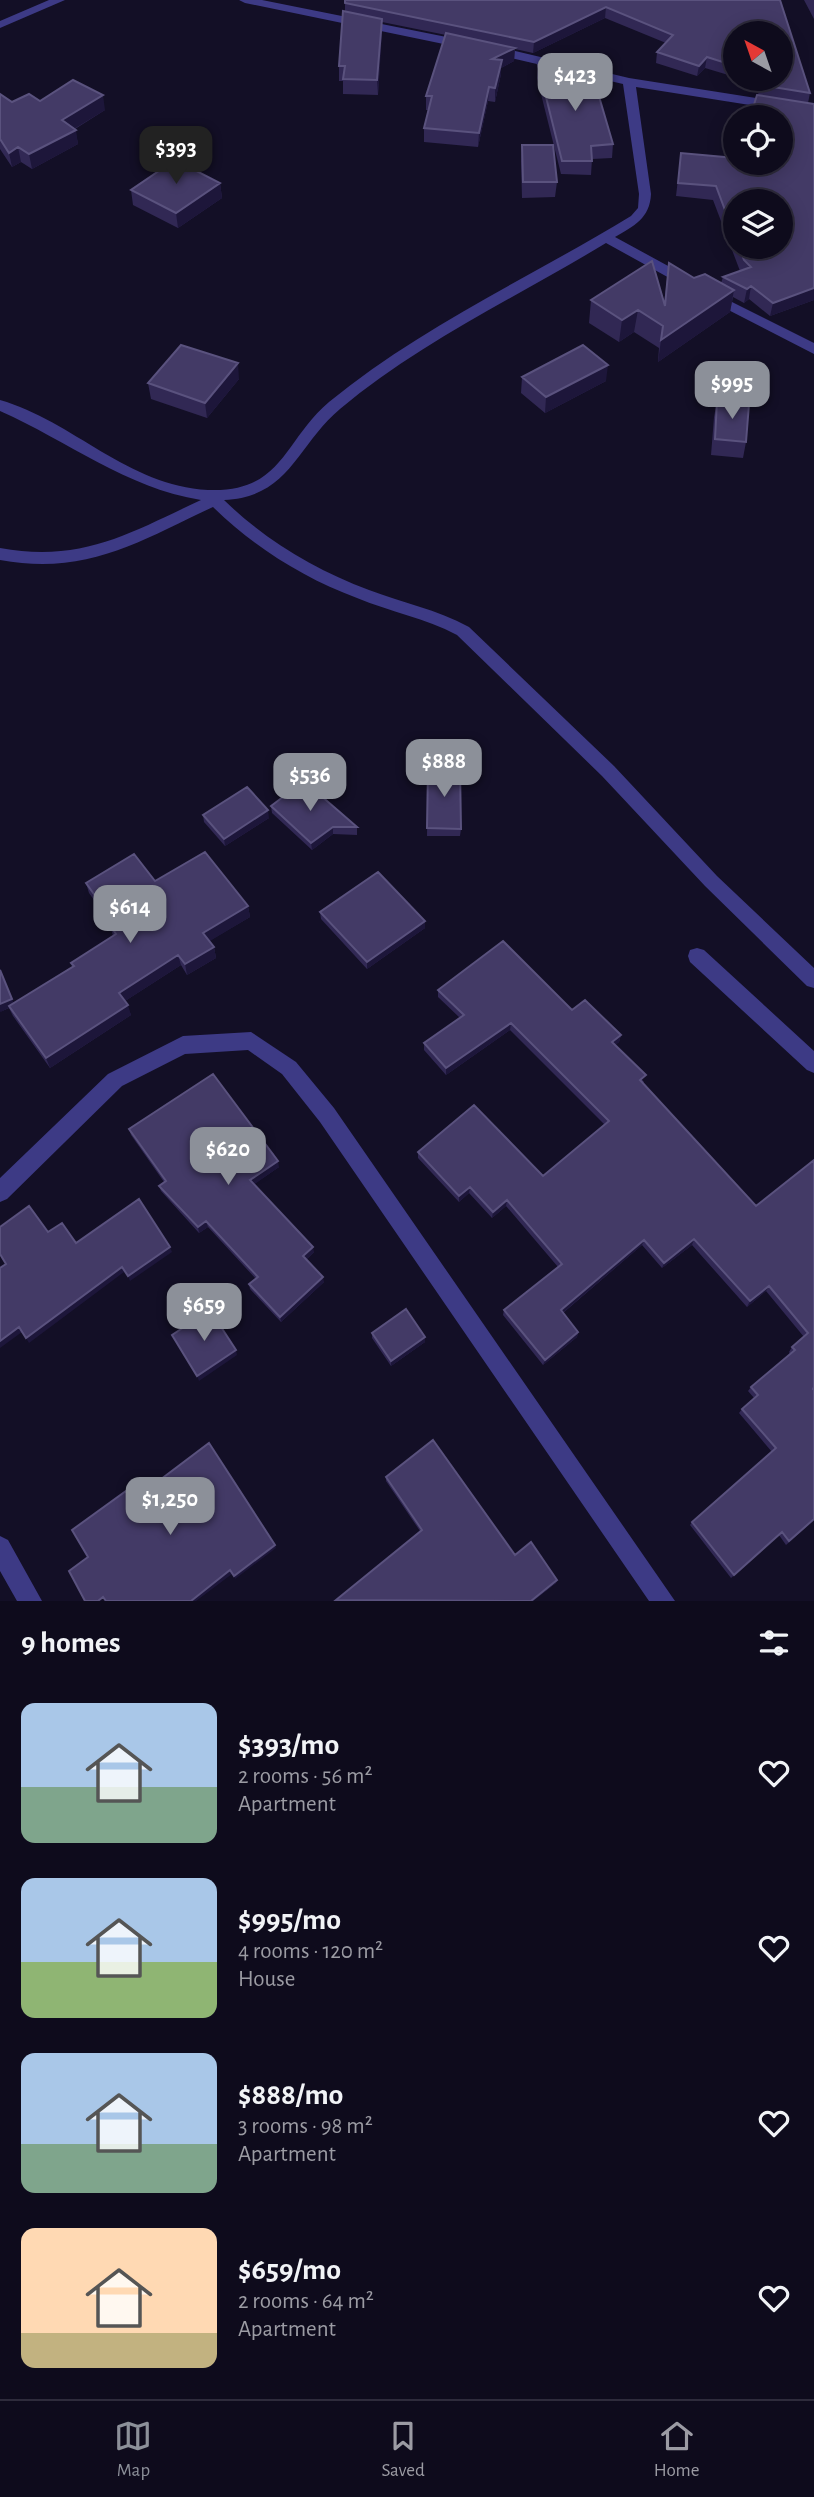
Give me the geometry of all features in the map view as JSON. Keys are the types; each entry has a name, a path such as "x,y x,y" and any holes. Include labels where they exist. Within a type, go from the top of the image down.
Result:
{"street":[{"path":"0,25 59,0"},
{"path":"245,0 510,54 629,82 814,111"},
{"path":"0,554 34,560 75,557 131,537 212,497 249,491 274,479 291,461 308,433 332,408 454,326 636,219 644,208 645,194 629,82"},
{"path":"606,238 814,349"},
{"path":"0,405 142,479 173,491 212,497 256,538 342,586 389,604 435,616 463,631 608,771 711,881 814,980"},
{"path":"697,956 814,1064"},
{"path":"0,1192 115,1080 183,1045 251,1041 289,1068 327,1115 663,1601"},
{"path":"0,1548 30,1601"}],"building":[{"path":"345,0 780,0 787,21 723,21 723,62 707,57 699,66 657,52 673,35 606,7 534,42 345,3"},
{"path":"343,11 382,19 377,80 343,79 345,66 339,66"},
{"path":"446,33 515,48 492,59 502,60 495,88 489,87 479,133 424,128 432,96 426,96"},
{"path":"793,40 810,93 793,90"},
{"path":"538,65 579,70 578,74 593,76 613,144 591,146 592,161 562,161"},
{"path":"73,80 103,95 62,120 76,130 29,154 18,147 9,153 0,139 0,94 12,102 29,94 40,101"},
{"path":"757,95 814,104 814,288 773,303 751,286 747,289 723,277 751,267 744,259 793,259 793,189 723,189 723,205 716,186 678,183 681,153 723,157 723,175 793,175 793,105 754,105"},
{"path":"522,145 553,145 557,182 523,182"},
{"path":"175,160 220,183 176,213 131,190"},
{"path":"652,261 665,306 669,263 694,278 705,274 734,290 661,340 663,326 638,310 622,320 591,300"},
{"path":"181,345 238,363 205,403 148,383"},
{"path":"583,345 608,365 546,397 522,377"},
{"path":"717,401 749,404 746,442 715,439"},
{"path":"428,769 460,769 461,829 427,828"},
{"path":"304,781 357,827 333,827 311,843 271,806"},
{"path":"247,787 268,810 224,839 203,815"},
{"path":"205,852 248,906 203,933 214,947 185,964 178,955 119,993 128,1005 46,1058 9,1006 74,966 71,963 116,934 110,925 114,922 86,883 134,854 155,881"},
{"path":"378,872 425,921 367,962 320,912"},
{"path":"503,941 572,1010 585,1000 621,1035 612,1042 646,1075 640,1080 756,1206 814,1160 814,1519 789,1541 782,1532 734,1575 692,1522 776,1448 742,1409 758,1395 751,1387 795,1350 792,1347 808,1333 769,1286 750,1301 694,1239 664,1263 644,1240 561,1310 578,1332 545,1360 504,1310 562,1264 507,1200 493,1212 470,1187 459,1196 418,1152 474,1105 543,1176 609,1121 511,1023 446,1068 424,1043 464,1015 438,990"},
{"path":"0,970 12,999 0,1004"},
{"path":"213,1074 278,1161 250,1180 313,1247 303,1256 323,1277 280,1317 249,1284 258,1277 206,1221 198,1227 159,1186 166,1181 129,1129"},
{"path":"139,1199 170,1247 128,1276 122,1267 26,1338 19,1327 0,1341 0,1268 6,1264 0,1254 0,1227 29,1206 48,1232 62,1223 76,1243"},
{"path":"406,1309 425,1337 391,1361 372,1333"},
{"path":"210,1310 236,1350 197,1376 172,1335"},
{"path":"433,1440 515,1555 531,1542 557,1580 531,1601 336,1600 422,1530 386,1477"},
{"path":"209,1443 275,1545 234,1576 230,1570 191,1601 106,1601 103,1597 98,1601 85,1601 69,1571 88,1557 72,1530 126,1491 132,1501"}]}
